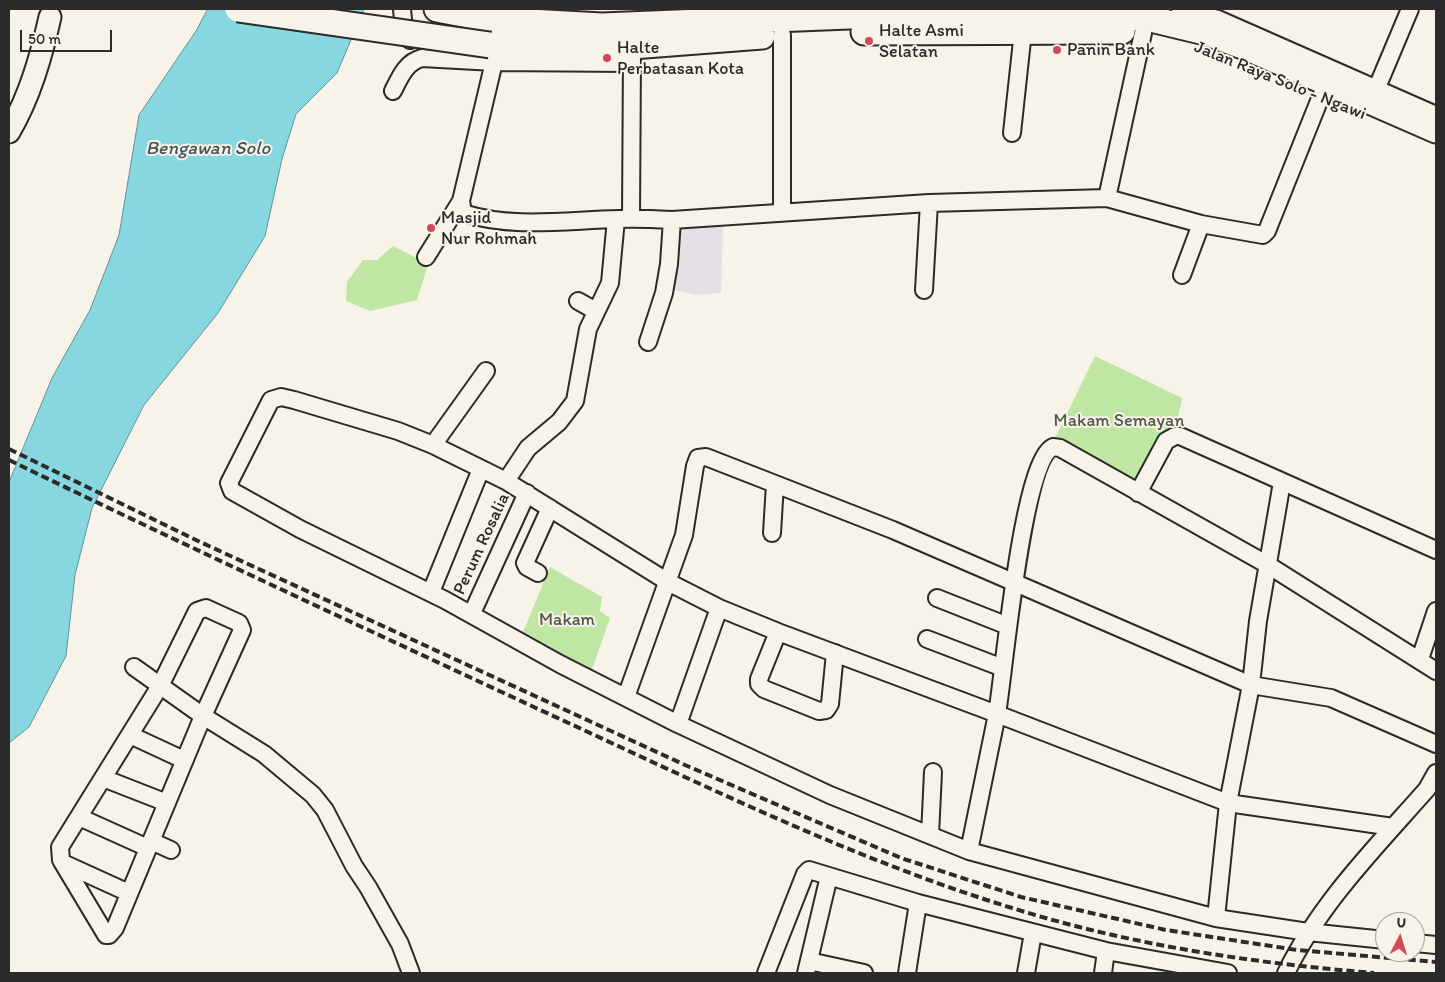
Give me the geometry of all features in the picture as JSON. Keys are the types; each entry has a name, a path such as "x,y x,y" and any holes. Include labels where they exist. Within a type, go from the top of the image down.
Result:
{"highway":[{"name":"Jalan Raya Solo - Ngawi","path":"238,9 492,53 629,36 742,15 996,10 1065,11 1149,20 1264,46 1374,94 1436,130"},
{"name":"Jalan Raya Solo - Ngawi","path":"437,9 493,20 573,25 629,36 1023,31 1149,20 1174,39 1245,63 1436,149"}],"main road":[{"path":"9,132 19,114 41,59 50,17"}],"street":[{"path":"402,9 406,34 422,58"},
{"path":"1180,9 1218,19 1264,46"},
{"path":"1410,9 1374,94 1436,115"},
{"path":"1107,198 1149,20"},
{"path":"1012,133 1023,31"},
{"path":"782,35 782,212"},
{"path":"506,481 528,448 564,417 575,401 584,346 596,311 610,282 624,219 629,36"},
{"path":"393,91 411,62 422,58 492,53 461,201 426,257"},
{"path":"461,201 463,213 496,220 532,223 624,219 672,220 929,202 1107,198 1201,224 1261,235 1265,234 1321,96"},
{"path":"924,290 929,202"},
{"path":"648,342 664,293 669,264 672,220"},
{"path":"1182,275 1201,224"},
{"path":"578,301 596,311"},
{"path":"432,445 486,371"},
{"path":"1375,939 1308,932 1216,918 969,851 830,796 678,724 560,664 431,592 300,529 232,491 229,483 271,400 276,398 294,400 398,432 432,445 527,493 668,582 719,608 778,632 1228,803 1393,827"},
{"path":"1138,493 1166,441 1175,436 1180,436 1436,550"},
{"path":"969,851 997,714 1014,582 1027,515 1043,456 1048,450 1060,448 1268,566 1420,659 1436,671"},
{"path":"626,697 688,521 694,472 698,458 706,456 893,530 1251,685 1331,698 1436,744"},
{"path":"431,592 481,469"},
{"path":"1216,918 1228,803 1251,685 1258,621 1282,482"},
{"path":"772,533 775,484"},
{"name":"Perum Rosalia","path":"473,611 527,493"},
{"path":"538,573 527,567 525,563 550,508"},
{"path":"937,598 1008,626"},
{"path":"206,608 239,623 242,627 203,716 115,928 106,935 63,863 59,855 60,847 160,686 197,611 206,608"},
{"path":"678,724 719,608"},
{"path":"1420,659 1436,611"},
{"path":"778,632 759,679 760,684 764,689 819,712 826,710 830,704 835,653"},
{"path":"927,639 1003,668"},
{"path":"134,667 203,716 264,754 312,794 325,810 400,944 411,973"},
{"path":"130,735 184,760"},
{"path":"930,835 934,772"},
{"path":"1286,973 1308,932 1325,906 1393,827 1432,792 1436,773"},
{"path":"104,778 166,803"},
{"path":"79,817 149,844 171,850"},
{"path":"63,863 129,893"},
{"path":"766,973 804,874 809,870 918,903 1106,951 1228,973"},
{"path":"829,876 807,967 864,973"},
{"path":"907,973 918,903"},
{"path":"1026,973 1033,933"},
{"path":"1103,973 1106,951"}],"shaded area":[{"path":"723,221 721,293 694,295 668,288 675,223"}],"green space":[{"path":"393,246 421,260 427,268 417,300 370,311 346,301 347,282 363,260 377,260"},
{"name":"Makam Semayan","path":"1095,356 1182,398 1178,418 1139,483 1056,442 1055,438"},
{"name":"Makam","path":"550,567 602,597 600,611 610,618 591,672 521,637"}],"water":[{"name":"Bengawan Solo","path":"208,9 364,9 337,73 296,114 282,159 265,236 218,313 144,405 92,508 75,575 66,656 29,727 9,743 9,482 52,378 90,310 119,235 139,115 196,31"}],"railway":[{"path":"9,449 198,541 685,765 901,858 1021,897 1166,930 1297,950 1436,962"},
{"path":"9,460 272,585 771,816 951,888 1056,921 1146,942 1237,958 1374,973"}],"place":[{"name":"Halte Asmi Selatan","path":"869,41"},
{"name":"Panin Bank","path":"1057,50"},
{"name":"Halte Perbatasan Kota","path":"607,58"},
{"name":"Masjid Nur Rohmah","path":"431,228"}]}
